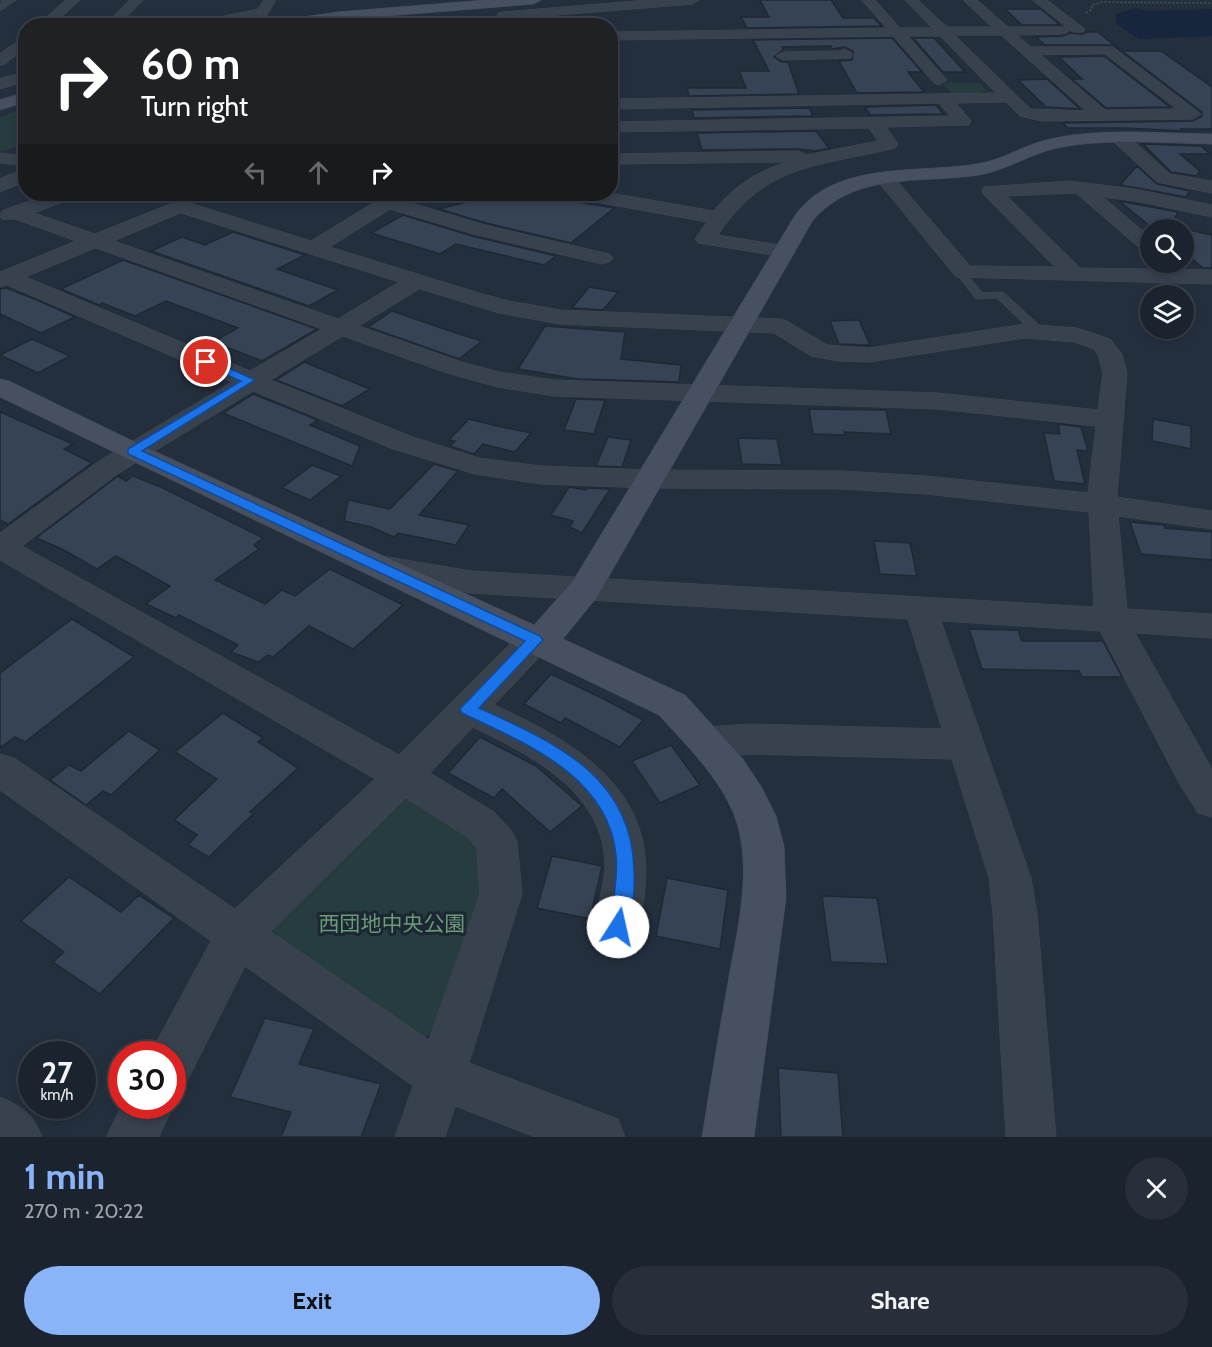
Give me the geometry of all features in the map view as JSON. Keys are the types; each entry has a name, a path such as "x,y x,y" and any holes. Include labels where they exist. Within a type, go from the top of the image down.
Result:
{"street":[{"path":"53,18 74,0"},
{"path":"119,18 138,0"},
{"path":"232,18 262,12 270,0"},
{"path":"323,18 534,0"},
{"path":"503,18 503,15 568,5 632,5 693,0"},
{"path":"911,0 928,14 941,31 960,46 975,64 1026,113 1032,115 1193,114 1108,50 1027,51"},
{"path":"969,0 1101,115"},
{"path":"618,35 638,31 830,33 1078,29 1040,0"},
{"path":"632,5 634,16 668,16"},
{"path":"871,9 896,32 939,80 916,80"},
{"path":"254,13 264,15 266,18"},
{"path":"783,56 846,55 830,33"},
{"path":"3,56 18,46"},
{"path":"3,56 18,55"},
{"path":"0,84 18,78"},
{"path":"765,83 773,101"},
{"path":"618,104 1011,97"},
{"path":"0,105 18,99"},
{"path":"618,127 963,121 944,99"},
{"path":"784,251 705,239 735,198 762,178 791,166 888,144 874,122"},
{"path":"182,1041 238,935 402,777 538,641 585,589 804,217 817,202 847,187 885,179 982,169 1004,164 1057,143 1119,138 1211,140"},
{"path":"1119,138 1164,178 1212,187"},
{"path":"618,159 835,155"},
{"path":"0,158 18,160"},
{"path":"0,186 18,178"},
{"path":"885,179 964,272 1074,274 1140,271"},
{"path":"1074,274 991,191 1081,188 1135,195 1212,210"},
{"path":"1081,188 1140,238"},
{"path":"618,200 720,218"},
{"path":"8,215 47,201"},
{"path":"313,248 388,202 480,230 602,258"},
{"path":"4,279 180,206 507,308 560,317 779,326 820,351 869,355 1037,331 1077,335 1094,340 1106,348 1115,372 1102,504 1111,620 1193,772 1212,801"},
{"path":"8,215 98,240 453,367 508,381 575,390 938,401 1109,419"},
{"path":"1194,272 1212,276"},
{"path":"4,279 411,446 475,466 540,475 887,482 1102,504 1212,520"},
{"path":"417,281 249,380 133,452 0,548 402,777 480,824 497,842 501,894 420,1137"},
{"path":"0,387 133,452 672,705 735,776 755,817 764,859 764,898 728,1137"},
{"path":"373,564 471,582 1212,626"},
{"path":"921,610 1010,878 1015,914 1031,1137"},
{"path":"468,709 538,742 562,758 589,779 612,812 621,832 625,855 625,884 618,927"},
{"path":"707,742 749,739 967,745"},
{"path":"0,769 440,1076 600,1137"},
{"path":"132,1137 141,1119"},
{"path":"0,1122 17,1137"}],"lane":[{"path":"964,272 963,276 980,297 999,294 1034,325 1037,331"}],"path":[{"path":"1081,18 1092,9 1092,5 1102,2 1212,3"}],"green space":[{"path":"942,83 980,83 986,90 979,93 951,93"},
{"path":"18,111 18,146 0,152 0,117"},
{"name":"西団地中央公園","path":"418,799 484,849 487,875 438,1030 419,1040 277,943 274,928 397,800"}],"water":[{"path":"1135,8 1148,11 1212,9 1212,36 1139,39 1116,24 1116,14"}],"building":[{"path":"760,0 831,0 843,18 874,18 881,26 747,28 741,17 769,17"},
{"path":"1005,9 1041,9 1060,25 1022,25"},
{"path":"1098,32 1121,51 1113,45 1045,45 1036,37 1062,36 1070,33 1083,34"},
{"path":"892,38 922,72 908,72 924,92 857,93 839,61 852,60 853,51 844,47 832,49 831,46 782,47 783,50 774,57 782,62 788,62 799,94 689,96 687,88 746,88 739,71 769,71 753,40"},
{"path":"913,38 934,38 965,72 943,72"},
{"path":"1122,51 1161,51 1212,87 1212,129 1181,129 1183,131 1068,128 1062,123 1193,121 1202,116 1202,112"},
{"path":"1104,56 1170,107 1106,108 1072,79 1082,79 1059,57"},
{"path":"1047,79 1080,109 1046,107 1018,80"},
{"path":"936,105 943,114 870,115 865,107"},
{"path":"809,108 813,116 694,118 692,110"},
{"path":"816,131 829,148 816,151 798,149 702,150 697,133"},
{"path":"1143,144 1201,146 1210,154 1180,154 1200,171 1197,176 1171,172"},
{"path":"1137,166 1157,184 1190,191 1186,197 1120,185"},
{"path":"470,201 572,201 614,208 571,243 486,223 439,209"},
{"path":"1119,201 1178,212 1174,219 1141,219"},
{"path":"403,215 472,236 556,256 544,265 456,244 440,254 371,233"},
{"path":"1194,231 1212,235 1212,268 1203,268 1194,260"},
{"path":"233,232 305,255 277,269 338,290 309,306 151,251 182,237 205,245"},
{"path":"123,260 317,329 262,361 213,342 238,328 166,301 135,316 102,303 99,305 61,289"},
{"path":"589,287 618,292 603,310 572,308"},
{"path":"6,288 75,317 41,333 0,314 0,289"},
{"path":"392,311 482,341 459,359 368,327"},
{"path":"859,320 870,345 839,344 830,321"},
{"path":"545,326 625,332 621,359 681,365 679,382 578,379 518,369"},
{"path":"32,339 70,356 38,373 0,355"},
{"path":"304,362 370,389 342,406 276,380"},
{"path":"253,394 318,420 310,425 360,446 352,466 223,413"},
{"path":"576,399 605,400 594,434 564,430"},
{"path":"809,409 886,410 891,434 844,432 845,435 813,434"},
{"path":"0,412 73,444 64,449 92,463 8,524 0,520"},
{"path":"469,419 531,433 515,452 483,444 474,454 450,446 455,441 449,440"},
{"path":"1153,419 1191,426 1191,449 1152,441"},
{"path":"1058,424 1081,427 1088,451 1077,450 1085,484 1054,481 1044,433 1060,434"},
{"path":"608,437 631,440 622,467 596,466"},
{"path":"738,438 777,439 782,465 742,464"},
{"path":"434,464 458,471 419,515 469,525 456,545 398,533 394,537 371,527 344,521 348,500 390,509"},
{"path":"312,465 341,476 310,500 282,488"},
{"path":"118,476 126,481 133,476 161,487 263,538 254,545 259,549 215,580 265,604 282,590 295,596 330,569 403,605 353,649 309,626 273,657 268,655 258,662 231,652 238,645 179,615 176,618 146,604 170,586 116,556 97,569 62,549 36,538"},
{"path":"569,487 586,490 587,488 610,489 582,533 570,527 573,521 551,515"},
{"path":"1130,522 1212,532 1212,560 1141,554"},
{"path":"874,541 910,543 917,576 880,574"},
{"path":"72,619 134,657 25,742 15,737 0,748 0,673"},
{"path":"969,629 1018,630 1022,641 1103,641 1122,677 1082,677 1079,671 982,669"},
{"path":"551,674 643,720 620,747 565,718 561,723 524,704"},
{"path":"223,713 263,738 258,742 298,768 250,812 253,814 209,857 188,845 197,835 174,820 217,779 175,752"},
{"path":"129,731 160,750 111,795 103,791 86,805 50,780 69,765 81,771"},
{"path":"480,737 536,766 582,806 550,832 502,789 494,798 448,773"},
{"path":"671,745 700,785 660,803 632,761"},
{"path":"552,856 602,866 590,919 537,908"},
{"path":"69,877 121,912 139,895 174,918 100,994 53,962 64,952 21,921"},
{"path":"667,878 728,890 720,949 656,936"},
{"path":"822,896 877,898 888,964 831,962"},
{"path":"265,1018 314,1029 299,1064 381,1084 361,1137 281,1137 291,1112 230,1097"},
{"path":"778,1068 838,1073 843,1137 781,1137"}],"route":[{"path":"206,362 249,380 133,452 535,640 468,709 538,742 562,758 589,779 612,812 621,832 625,855 625,884 618,927"}]}
